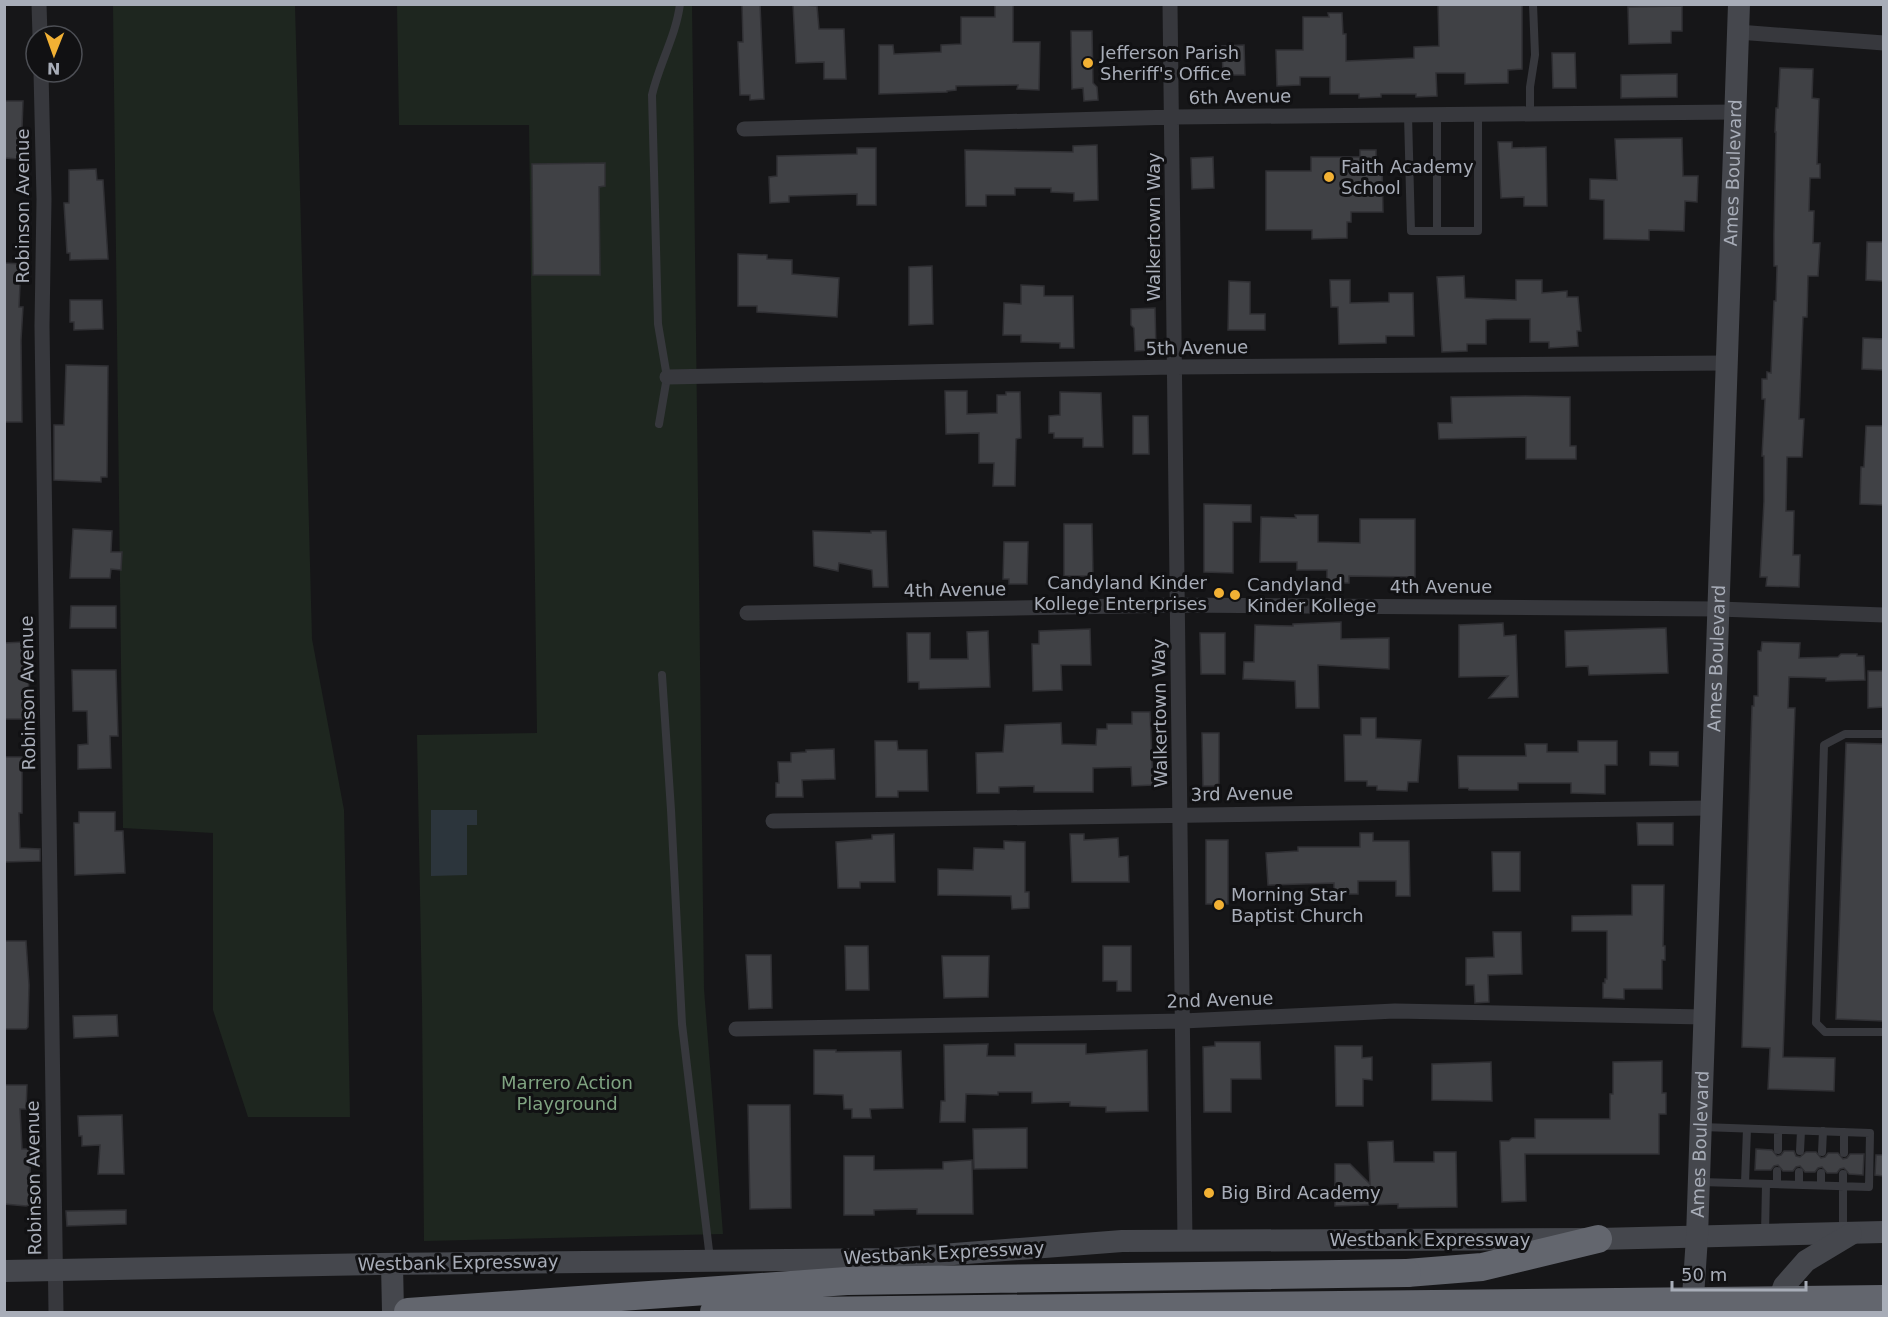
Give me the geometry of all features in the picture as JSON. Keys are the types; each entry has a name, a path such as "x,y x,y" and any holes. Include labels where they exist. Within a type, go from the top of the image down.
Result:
{"highway":[{"path":"408,1312 847,1281 1407,1273 1482,1267 1598,1239"},
{"path":"712,1312 1884,1299"}],"main road":[{"name":"Ames Boulevard","path":"1692,1312 1705,1017 1739,4"},
{"name":"Westbank Expressway","path":"4,1271 890,1259 1122,1241 1697,1238 1884,1232"},
{"path":"1775,1312 1784,1286 1806,1261 1847,1233"},
{"path":"710,1261 712,1312"},
{"path":"392,1264 393,1312"}],"street":[{"path":"39,4 40,24"},
{"name":"Walkertown Way","path":"1170,4 1185,1241"},
{"path":"1738,32 1884,43"},
{"name":"Robinson Avenue","path":"41,84 44,199 42,326 56,1312"},
{"name":"6th Avenue","path":"744,129 1173,117 1735,112"},
{"name":"5th Avenue","path":"667,378 1174,367 1726,363"},
{"name":"4th Avenue","path":"747,613 1178,605 1719,609 1884,615"},
{"name":"3rd Avenue","path":"773,821 1711,808"},
{"name":"2nd Avenue","path":"736,1029 1183,1021 1395,1011 1705,1017"}],"lane":[{"path":"658,423 667,378 658,324 652,95 657,72 677,23 680,4"},
{"path":"1530,114 1530,87 1535,55 1533,4"},
{"path":"1408,115 1411,231 1437,231 1478,231 1478,115"},
{"path":"1437,115 1437,231"},
{"path":"662,675 682,1024 710,1261"},
{"path":"1884,734 1845,734 1824,745 1816,1023 1825,1032 1884,1032"},
{"path":"1699,1182 1869,1187 1870,1133 1701,1127"},
{"path":"1745,1183 1747,1129"},
{"path":"1778,1130 1778,1150"},
{"path":"1800,1151 1801,1131"},
{"path":"1822,1152 1823,1131"},
{"path":"1844,1132 1844,1153"},
{"path":"1777,1171 1777,1184"},
{"path":"1799,1172 1799,1185"},
{"path":"1821,1173 1821,1185"},
{"path":"1843,1174 1847,1233"},
{"path":"1765,1236 1766,1184"}],"green space":[{"path":"113,5 295,5 312,639 344,810 350,1117 248,1117 213,1010 213,833 123,828"},
{"name":"Marrero Action Playground","path":"397,5 692,5 704,989 723,1234 424,1241 417,735 537,733 529,125 399,125"}],"shaded area":[{"path":"431,810 477,810 477,825 467,825 467,875 431,876"}],"building":[{"path":"742,4 760,4 764,99 750,100 750,95 740,95 738,42 743,42"},
{"path":"793,4 817,6 819,29 844,29 846,79 824,79 824,62 796,63"},
{"path":"995,4 1013,4 1013,42 1040,42 1039,90 1017,89 1018,85 956,86 956,90 947,92 879,94 879,45 893,45 894,54 941,52 941,45 961,44 961,17 995,17"},
{"path":"1438,4 1522,4 1522,69 1508,70 1508,83 1465,84 1465,73 1436,73 1437,96 1381,94 1381,97 1359,98 1359,94 1330,94 1330,77 1300,77 1300,85 1277,86 1276,50 1303,50 1303,17 1329,17 1328,13 1342,13 1343,34 1346,34 1346,61 1414,58 1414,47 1439,46"},
{"path":"1682,6 1682,31 1671,31 1671,43 1629,44 1628,7"},
{"path":"1071,31 1092,31 1093,83 1097,87 1098,100 1084,101 1083,88 1072,89"},
{"path":"1244,45 1245,75 1223,75 1222,46"},
{"path":"1552,53 1575,53 1576,88 1553,88"},
{"path":"1780,68 1813,69 1812,98 1819,99 1817,164 1820,164 1820,178 1810,178 1809,211 1814,211 1813,243 1820,243 1818,276 1808,276 1807,317 1803,317 1799,419 1804,419 1802,457 1787,457 1786,511 1794,511 1793,555 1800,555 1799,587 1766,586 1767,577 1760,577 1764,501 1764,456 1762,456 1765,399 1762,399 1762,379 1767,379 1767,372 1771,373 1774,301 1776,301 1775,132"},
{"path":"1677,74 1677,97 1621,98 1621,75"},
{"path":"4,101 23,101 18,159 4,158"},
{"path":"1682,138 1683,176 1698,176 1697,202 1685,201 1684,231 1649,230 1649,240 1604,239 1604,200 1590,199 1590,179 1617,180 1615,139"},
{"path":"1498,142 1512,142 1512,148 1546,147 1547,206 1524,206 1524,197 1501,198"},
{"path":"1097,145 1098,200 1074,201 1074,193 1051,192 1051,188 1015,188 1015,195 986,195 986,206 966,206 965,150 1073,152 1073,146"},
{"path":"857,148 876,148 876,205 857,205 857,194 789,196 789,202 770,203 769,177 777,176 777,156 857,154"},
{"path":"1360,150 1376,150 1376,166 1382,167 1383,212 1351,212 1351,222 1347,222 1347,238 1312,239 1312,230 1266,230 1266,171 1311,171 1311,157 1360,157"},
{"path":"1213,157 1214,188 1192,189 1191,158"},
{"path":"605,163 605,186 599,187 600,275 533,275 532,164"},
{"path":"96,169 97,180 103,180 108,259 70,260 70,253 67,253 64,203 69,203 69,170"},
{"path":"1867,242 1884,242 1884,281 1866,280"},
{"path":"738,254 767,255 767,259 792,260 792,274 839,278 837,317 757,312 757,306 738,306"},
{"path":"4,263 21,264 19,307 23,307 22,422 4,422"},
{"path":"932,266 933,324 909,325 909,267"},
{"path":"1464,276 1465,298 1516,300 1516,280 1542,280 1542,293 1567,291 1567,297 1578,297 1581,331 1577,331 1578,346 1549,348 1549,342 1530,342 1530,319 1494,319 1486,320 1486,344 1467,344 1467,351 1442,352 1437,277"},
{"path":"1330,280 1350,280 1350,303 1389,302 1389,293 1413,293 1414,336 1386,336 1386,343 1339,344 1338,307 1331,307"},
{"path":"1229,281 1250,282 1250,314 1265,314 1265,330 1228,330"},
{"path":"1021,285 1044,286 1044,296 1073,296 1074,348 1060,348 1060,343 1021,342 1021,335 1003,335 1004,303 1021,304"},
{"path":"70,300 102,300 103,329 74,330 74,322 70,322"},
{"path":"1155,308 1156,350 1135,351 1131,309"},
{"path":"1863,338 1884,339 1884,370 1862,369"},
{"path":"66,365 108,366 107,477 101,477 101,482 54,480 54,425 64,425"},
{"path":"945,391 967,391 967,414 997,413 997,395 1006,395 1006,392 1020,392 1021,438 1016,439 1015,486 993,486 994,463 979,463 979,433 946,434"},
{"path":"1060,392 1101,393 1103,447 1083,447 1083,438 1054,438 1054,433 1049,433 1049,416 1060,415"},
{"path":"1451,397 1570,397 1570,446 1576,446 1576,459 1526,459 1526,437 1439,439 1438,423 1452,423"},
{"path":"1133,416 1148,416 1149,454 1133,454"},
{"path":"1866,426 1884,426 1884,505 1860,504 1861,467 1864,467"},
{"path":"1204,504 1251,505 1251,522 1233,522 1233,573 1204,572"},
{"path":"1295,515 1318,515 1318,542 1360,543 1360,519 1415,519 1415,577 1349,576 1349,583 1327,583 1327,570 1297,570 1297,562 1260,562 1261,517 1296,518"},
{"path":"1064,524 1092,524 1093,576 1064,576"},
{"path":"73,529 112,531 111,552 122,552 121,570 111,569 110,578 70,578"},
{"path":"813,531 871,533 871,531 886,531 888,587 873,587 872,570 839,563 838,571 814,566"},
{"path":"1004,542 1028,542 1027,584 1009,584 1009,579 1003,579"},
{"path":"71,606 116,606 116,628 70,628"},
{"path":"1341,622 1341,639 1389,638 1389,669 1318,665 1319,708 1296,708 1295,681 1243,679 1244,662 1254,662 1255,625 1293,626 1293,624"},
{"path":"1503,623 1504,636 1516,635 1518,697 1489,698 1508,676 1459,677 1459,625"},
{"path":"1666,628 1668,673 1589,675 1588,666 1566,667 1565,631"},
{"path":"1090,629 1091,665 1061,665 1062,690 1033,691 1032,644 1039,644 1039,631"},
{"path":"988,631 990,687 919,689 919,682 908,682 907,633 930,633 930,659 968,659 967,632"},
{"path":"1200,633 1225,633 1225,674 1201,674"},
{"path":"23,642 23,662 29,663 28,719 4,719 4,643"},
{"path":"1762,642 1800,643 1799,658 1838,657 1841,654 1864,656 1865,680 1826,681 1826,678 1789,677 1788,708 1795,708 1783,1057 1835,1058 1834,1091 1768,1089 1770,1048 1742,1047 1752,706 1754,706 1754,696 1758,696 1758,651 1761,651"},
{"path":"72,670 116,670 118,736 110,736 111,768 78,769 78,745 88,744 87,711 73,711"},
{"path":"1868,671 1884,671 1884,707 1868,708"},
{"path":"1132,712 1150,712 1153,785 1132,786 1131,767 1093,768 1093,792 1034,792 1034,786 999,787 999,793 977,793 976,753 1003,752 1005,725 1061,723 1062,744 1096,745 1097,729 1107,729 1107,724 1132,724"},
{"path":"1361,718 1376,718 1376,738 1421,740 1418,782 1408,782 1407,791 1377,790 1377,786 1367,786 1367,781 1345,781 1344,735 1361,735"},
{"path":"1202,733 1219,733 1219,786 1203,786"},
{"path":"875,741 897,741 898,750 927,750 928,791 898,791 898,797 876,797"},
{"path":"1578,741 1617,741 1617,765 1605,765 1605,794 1571,793 1571,783 1518,783 1518,790 1459,788 1458,756 1526,756 1525,744 1547,744 1547,752 1578,752"},
{"path":"1846,743 1884,744 1884,1021 1836,1019"},
{"path":"834,749 835,779 802,780 803,797 776,797 776,783 779,783 778,762 791,762 791,753"},
{"path":"1650,752 1678,752 1678,766 1650,765"},
{"path":"4,757 22,757 20,848 40,849 40,861 4,862"},
{"path":"79,812 115,812 115,831 123,831 125,873 75,875 74,823 79,823"},
{"path":"1637,823 1673,823 1673,845 1638,845"},
{"path":"1360,833 1373,833 1373,841 1409,841 1410,896 1396,896 1396,881 1358,881 1358,894 1334,894 1334,883 1268,885 1266,853 1298,851 1298,847 1360,847"},
{"path":"894,834 895,882 860,882 860,888 838,888 836,842 872,839 872,835"},
{"path":"1070,834 1084,834 1084,840 1118,838 1119,857 1128,856 1129,882 1072,882"},
{"path":"1206,840 1228,840 1228,904 1206,904"},
{"path":"1004,841 1025,842 1025,892 1029,892 1029,908 1012,909 1011,896 938,895 938,869 973,870 974,848 1004,849"},
{"path":"1492,852 1520,852 1520,891 1493,891"},
{"path":"1632,885 1664,885 1663,946 1665,946 1665,960 1662,960 1662,989 1624,989 1624,999 1603,998 1603,983 1607,979 1607,931 1572,931 1572,916 1632,915"},
{"path":"1493,932 1521,932 1522,974 1488,975 1489,1002 1475,1003 1474,985 1466,985 1466,958 1494,957"},
{"path":"4,941 26,941 29,985 28,1027 26,1029 4,1029"},
{"path":"845,946 868,946 869,990 846,990"},
{"path":"1103,946 1131,946 1131,991 1117,991 1117,981 1103,981"},
{"path":"746,955 771,955 772,1008 749,1009"},
{"path":"942,956 989,956 988,997 944,998"},
{"path":"117,1015 118,1036 74,1038 73,1016"},
{"path":"1215,1042 1260,1042 1261,1079 1231,1079 1231,1112 1204,1112 1203,1047 1215,1046"},
{"path":"988,1044 987,1056 1015,1056 1015,1044 1086,1044 1086,1054 1147,1050 1148,1111 1106,1112 1106,1107 1070,1106 1070,1102 1032,1103 1032,1092 998,1092 998,1095 966,1094 965,1122 940,1122 941,1101 945,1101 944,1045"},
{"path":"1335,1046 1362,1046 1362,1058 1372,1057 1372,1080 1363,1079 1363,1106 1336,1106"},
{"path":"814,1050 901,1051 903,1108 870,1109 871,1118 852,1118 852,1109 844,1109 843,1095 814,1094"},
{"path":"1662,1061 1662,1093 1666,1093 1666,1114 1659,1114 1659,1154 1525,1154 1526,1201 1502,1202 1500,1141 1509,1141 1512,1138 1535,1138 1535,1119 1610,1119 1613,1062"},
{"path":"1491,1062 1492,1101 1432,1100 1432,1064"},
{"path":"4,1085 27,1085 26,1109 20,1109 22,1149 31,1149 29,1205 26,1206 4,1204"},
{"path":"748,1105 790,1105 791,1208 750,1209"},
{"path":"122,1115 124,1174 98,1174 100,1145 82,1146 78,1116"},
{"path":"1027,1128 1027,1168 974,1169 973,1129"},
{"path":"1393,1141 1394,1162 1434,1162 1434,1152 1456,1152 1457,1207 1398,1208 1398,1204 1335,1206 1335,1164 1350,1164 1370,1184 1368,1142"},
{"path":"1756,1149 1772,1150 1777,1156 1784,1151 1794,1151 1796,1156 1800,1157 1806,1152 1816,1152 1821,1158 1828,1153 1838,1153 1843,1159 1850,1154 1864,1154 1863,1175 1849,1174 1844,1168 1837,1173 1827,1173 1822,1167 1815,1172 1805,1172 1800,1166 1793,1171 1783,1171 1778,1165 1771,1170 1755,1170"},
{"path":"1876,1155 1884,1155 1884,1176 1875,1175"},
{"path":"844,1156 874,1156 874,1170 943,1169 943,1162 972,1160 973,1214 917,1214 917,1209 874,1210 874,1215 844,1215"},
{"path":"126,1210 126,1224 67,1226 66,1211"}],"place":[{"name":"Jefferson Parish Sheriff's Office","path":"1088,63"},
{"name":"Faith Academy School","path":"1329,177"},
{"name":"Candyland Kinder Kollege Enterprises","path":"1219,593"},
{"name":"Candyland Kinder Kollege","path":"1235,595"},
{"name":"Morning Star Baptist Church","path":"1219,905"},
{"name":"Big Bird Academy","path":"1209,1193"}]}
